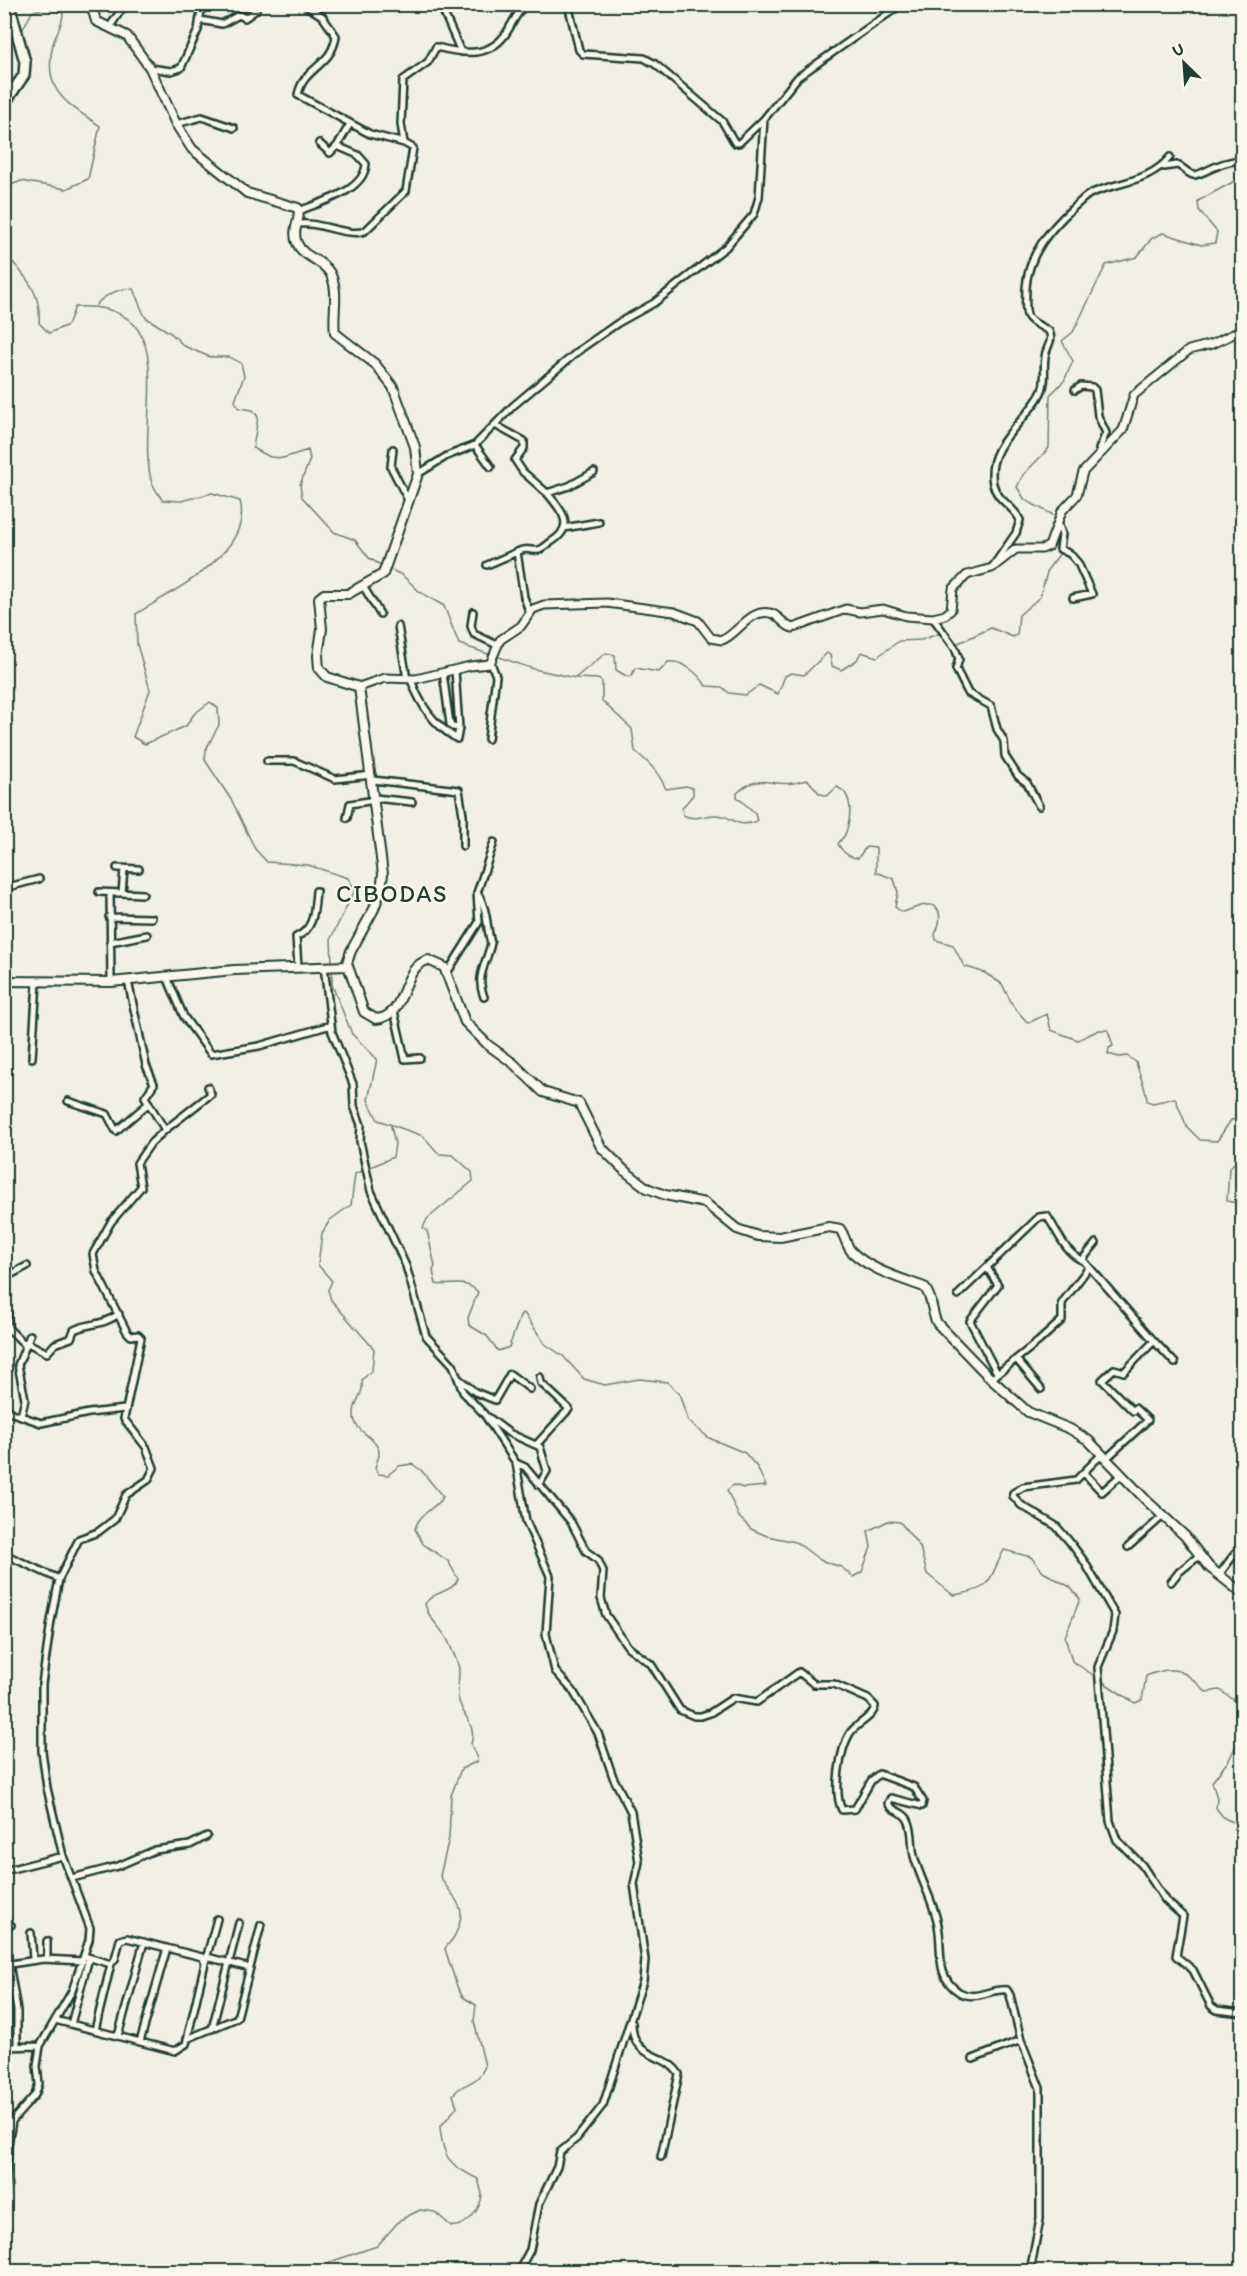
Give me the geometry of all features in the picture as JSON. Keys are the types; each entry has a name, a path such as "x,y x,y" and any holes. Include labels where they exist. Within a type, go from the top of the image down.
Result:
{"highway":[{"path":"4,104 24,75 25,62 9,8"}],"main road":[{"path":"91,4 96,21 121,31 127,36 150,69 188,146 241,189 253,196 294,205 299,211 294,225 294,236 301,251 316,259 330,273 336,307 335,333 375,364 393,387 415,447 418,474 385,570 348,594 319,596 322,619 317,661 321,672 327,677 358,687 375,799 382,865 381,889 361,936 351,951 347,966 364,1012 376,1019 394,1011 419,963 433,960 444,967 465,1022 488,1046 513,1063 543,1092 579,1103 601,1147 636,1180 658,1192 705,1203 737,1229 750,1234 780,1238 838,1228 844,1234 849,1248 865,1261 882,1271 927,1290 937,1323 994,1376 1028,1412 1079,1434 1105,1456 1185,1536 1219,1575 1242,1593"},
{"path":"4,981 111,982 298,966 338,968 347,966"}],"street":[{"path":"109,28 125,4"},
{"path":"150,69 180,69 189,53 200,20 202,4"},
{"path":"294,225 310,222 327,229 365,231 406,190 413,148 404,143 370,134 298,95 308,74 328,59 336,36 322,16 303,4"},
{"path":"440,4 461,52"},
{"path":"404,143 401,124 403,80 428,62 436,46 461,52 477,52 494,46 503,38 526,4"},
{"path":"568,4 579,50 582,54 644,58 655,64 718,117 736,143 764,119 798,77 903,4"},
{"path":"200,20 222,24 239,15 245,18 256,10"},
{"path":"176,124 201,117 234,128"},
{"path":"418,474 447,456 476,444 538,384 582,348 677,287 712,259 742,229 754,214 759,197 764,119"},
{"path":"319,143 331,153 350,124"},
{"path":"299,211 348,190 365,171 366,164 362,158 337,146"},
{"path":"1160,169 1170,157"},
{"path":"992,568 1016,533 1020,520 996,494 993,466 996,453 1045,385 1045,356 1052,340 1050,331 1032,323 1028,318 1026,284 1035,255 1044,237 1086,196 1177,165 1191,175 1198,175 1216,165 1242,161"},
{"path":"488,739 496,676 492,661 497,646 525,623 530,614 544,604 607,603 652,608 694,619 702,625 711,638 722,640 743,623 765,612 772,613 786,626 793,628 846,609 860,612 883,609 906,616 933,618 949,612 953,589 967,575 992,568 1016,549 1042,549 1049,546 1057,520 1077,495 1083,472 1124,430 1134,395 1189,350 1212,345 1242,330"},
{"path":"1075,390 1081,386 1092,387 1095,390 1098,416 1106,432 1099,449 1101,453"},
{"path":"487,565 526,548 540,550 560,537 564,528 564,515 547,493 522,470 515,460 524,448 524,441 495,425"},
{"path":"476,444 491,467"},
{"path":"393,449 391,467 408,500"},
{"path":"547,493 569,486 594,472"},
{"path":"1057,520 1062,534 1060,549 1070,554 1078,563 1092,594 1073,598"},
{"path":"564,528 599,522"},
{"path":"517,552 522,587 530,614"},
{"path":"363,586 380,614"},
{"path":"473,612 471,626 474,634 497,646"},
{"path":"933,618 955,648 959,659 956,669 968,691 993,708 997,729 1004,741 1005,756 1018,776 1027,783 1039,806"},
{"path":"398,626 409,680 422,705 430,718 457,739 459,728 455,670"},
{"path":"358,687 381,678 409,680 492,661"},
{"path":"443,673 450,724 452,727 459,728"},
{"path":"267,761 298,762 334,779 372,778 459,790 464,815 463,846"},
{"path":"347,818 350,804 375,799 412,802"},
{"path":"447,973 479,922 477,893 494,842"},
{"path":"117,868 139,869"},
{"path":"122,893 124,869"},
{"path":"4,888 39,879"},
{"path":"298,966 296,937 305,932 312,920 316,891"},
{"path":"99,892 144,894"},
{"path":"110,893 111,982"},
{"path":"477,893 485,908 486,930 492,943 480,974 480,986 484,997"},
{"path":"109,917 152,918"},
{"path":"110,942 147,935"},
{"path":"325,967 325,1026 334,1041 353,1086 353,1098 361,1125 360,1141 371,1191 406,1266 426,1336 453,1365 467,1397 484,1414 509,1433 536,1445 541,1450 547,1471 539,1485"},
{"path":"167,977 184,1017 211,1054 259,1046 325,1026"},
{"path":"128,981 146,1065 154,1084 145,1095 165,1130"},
{"path":"32,1058 37,982"},
{"path":"394,1011 405,1059 420,1058"},
{"path":"71,2024 86,1958 90,1928 63,1856 44,1773 41,1715 50,1630 59,1579 79,1539 109,1525 120,1512 126,1496 142,1486 152,1475 154,1468 146,1447 125,1423 125,1409 132,1390 141,1338 129,1335 96,1271 93,1254 111,1222 141,1187 136,1165 140,1158 165,1130 211,1094 208,1087"},
{"path":"68,1101 106,1114 116,1131 149,1103"},
{"path":"958,1295 1044,1215 1066,1247 1076,1258 1082,1260 1175,1363"},
{"path":"1082,1260 1096,1243"},
{"path":"27,1266 8,1276 6,1280 9,1330 26,1343 47,1353 55,1344 71,1338 74,1330 88,1324 101,1325 118,1314"},
{"path":"988,1269 998,1285 970,1320 994,1376 1062,1320 1062,1303 1089,1268"},
{"path":"21,1416 25,1399 18,1365 30,1335"},
{"path":"1154,1341 1124,1372 1114,1370 1102,1380 1133,1411 1135,1408 1148,1420 1076,1480 1023,1487 1013,1493 1013,1496 1062,1533 1084,1561 1111,1606 1116,1622 1099,1665 1099,1674 1108,1810 1116,1837 1142,1865 1165,1900 1181,1912 1183,1919 1176,1956 1193,1970 1211,2006 1218,2010 1242,2013"},
{"path":"1016,1359 1041,1389"},
{"path":"457,1377 475,1392 495,1400 510,1374 530,1389"},
{"path":"536,1445 569,1408 542,1383 540,1377"},
{"path":"4,1410 41,1424 90,1413 125,1409"},
{"path":"484,1414 516,1463 525,1515 550,1576 546,1634 555,1671 573,1691 598,1733 613,1777 630,1812 639,1862 634,1884 645,1970 603,2105 577,2138 560,2152 557,2167 539,2204 530,2250 518,2271"},
{"path":"516,1463 525,1467 571,1522 586,1551 600,1564 604,1574 601,1604 606,1615 628,1647 651,1664 680,1710 694,1716 701,1716 733,1698 756,1702 799,1672 814,1684 834,1684 873,1703 875,1710 848,1736 838,1774 838,1802 842,1810 858,1807 870,1781 879,1774 914,1787 924,1804 920,1807 897,1798 891,1798 888,1803 907,1817 912,1831 913,1853 938,1924 940,1966 956,1990 966,1995 983,1995 997,1990 1009,1992 1021,2040 1040,2088 1040,2219 1030,2271"},
{"path":"1084,1473 1102,1492 1122,1474"},
{"path":"1128,1547 1163,1516"},
{"path":"1219,1575 1242,1544"},
{"path":"4,1554 59,1579"},
{"path":"1171,1582 1184,1567 1200,1555"},
{"path":"72,1878 118,1866 155,1850 190,1845 207,1836"},
{"path":"4,1870 63,1856"},
{"path":"56,2020 175,2050 183,2048 217,1919"},
{"path":"212,2029 239,1923"},
{"path":"187,2039 237,2018 261,1925"},
{"path":"31,1933 33,1959"},
{"path":"95,2030 111,1964 123,1938 199,1956 206,1960 250,1968"},
{"path":"46,1941 47,1959"},
{"path":"118,2036 144,1942"},
{"path":"140,2042 167,1948"},
{"path":"4,1954 17,2010 17,2046"},
{"path":"4,2206 10,2129 16,2115 35,2096 39,2084 37,2066 40,2046 72,1991 86,1958"},
{"path":"7,1964 33,1959 86,1958 111,1964"},
{"path":"632,2009 634,2040 644,2052 675,2068 679,2073 661,2157"},
{"path":"973,2059 1021,2040"},
{"path":"4,2047 40,2046"}],"waterway":[{"path":"4,188 21,181 66,189 88,179 100,126 67,102 59,94 54,84 50,60 63,13 48,7 32,12 20,34"},
{"path":"4,40 13,37"},
{"path":"1057,517 1025,500 1017,487 1023,475 1049,448 1050,395 1064,381 1073,361 1062,341 1073,332 1106,265 1137,257 1152,238 1163,233 1201,245 1215,243 1217,232 1199,210 1198,201 1242,177"},
{"path":"4,252 30,284 38,302 39,323 49,333 68,325 75,307 110,310 132,322 144,342 149,367 148,454 151,480 162,500 181,501 212,493 240,501 241,520 235,537 222,553 188,582 136,614 137,644 150,690 133,737 145,744 186,726 194,714 210,702 218,708 219,725 206,749 205,760 232,801 255,849 267,862 308,865 348,878 355,890 331,938 332,963"},
{"path":"96,305 113,293 123,289 133,289 145,317 172,334 184,346 210,357 229,357 241,363 244,376 235,401 239,408 253,410 258,417 253,448 270,457 283,458 308,450 310,459 300,485 302,497 334,532 355,540 369,558 382,566"},
{"path":"1063,548 1064,535"},
{"path":"956,644 991,628 1013,637 1017,635 1019,615 1040,597 1048,569 1061,552"},
{"path":"389,569 402,575 420,592 444,606 459,644 491,655"},
{"path":"496,656 534,669 575,678 606,653 615,655 616,670 628,677 632,675 635,668 659,672 668,662 674,662 690,669 706,686 722,687 729,693 746,695 759,685 778,694 785,676 791,673 804,675 827,653 830,655 832,666 841,670 857,660 861,652 877,657 899,641 921,640 941,633"},
{"path":"576,678 598,679 602,682 602,701 632,729 635,751 653,768 666,789 686,786 693,788 693,795 682,808 683,815 687,817 722,816 744,824 757,821 755,813 737,797 737,793 752,783 785,784 808,780 819,793 827,796 837,787 842,790 849,800 850,813 845,834 838,844 855,858 858,858 866,847 876,848 876,872 894,879 898,892 895,907 902,912 926,905 936,907 940,915 935,934 936,940 953,945 964,966 985,973 1002,984 1013,1006 1028,1023 1047,1014 1051,1030 1078,1040 1099,1030 1108,1030 1113,1046 1109,1048 1108,1054 1119,1057 1127,1056 1136,1062 1147,1101 1153,1103 1175,1098 1187,1127 1200,1140 1217,1141 1231,1120 1238,1119 1242,1124"},
{"path":"332,970 332,985 352,1034 377,1059 368,1100 378,1120 423,1136 439,1154 453,1155 472,1172 473,1181 427,1219 423,1228 427,1231 435,1266 433,1271 436,1284 463,1284 478,1292 468,1318 469,1325 487,1336 498,1351 509,1347 521,1314 524,1313 545,1344 563,1356 584,1379 605,1385 639,1379 667,1382 679,1393 688,1421 709,1438 745,1453 757,1467 766,1486 743,1488 734,1485 727,1490 739,1517 751,1529 767,1536 796,1542 820,1560 841,1567 853,1577 862,1572 871,1547 868,1531 888,1521 900,1522 920,1547 927,1574 953,1595 975,1590 987,1583 1004,1550 1031,1557 1043,1572 1070,1587 1080,1599 1065,1637 1072,1661 1096,1677"},
{"path":"326,2272 330,2262 377,2246 400,2220 420,2210 435,2212 451,2226 462,2224 468,2221 476,2211 482,2194 478,2179 460,2169 449,2159 443,2147 440,2127 457,2107 453,2095 478,2077 485,2066 474,2021 476,2005 463,1997 458,1989 445,1949 454,1937 461,1917 458,1903 440,1876 449,1838 451,1796 461,1769 478,1761 471,1744 471,1727 458,1697 459,1669 457,1663 446,1638 425,1604 433,1596 455,1584 458,1579 448,1561 423,1544 415,1529 419,1520 443,1497 421,1470 412,1464 399,1466 388,1475 378,1474 375,1468 379,1456 378,1448 372,1439 358,1427 354,1416 362,1380 372,1370 374,1349 331,1300 328,1290 332,1281 318,1265 322,1233 330,1220 351,1205 355,1174 393,1157 395,1144 391,1126"},
{"path":"1242,1156 1229,1168 1227,1201 1242,1204"},
{"path":"1100,1680 1135,1703 1142,1700 1146,1676 1165,1670 1179,1671 1206,1692 1220,1690 1242,1706"},
{"path":"1242,1733 1229,1760 1212,1782 1217,1798 1216,1808 1224,1818 1242,1826"}],"district":[{"name":"CIBODAS","path":"392,894"}]}
